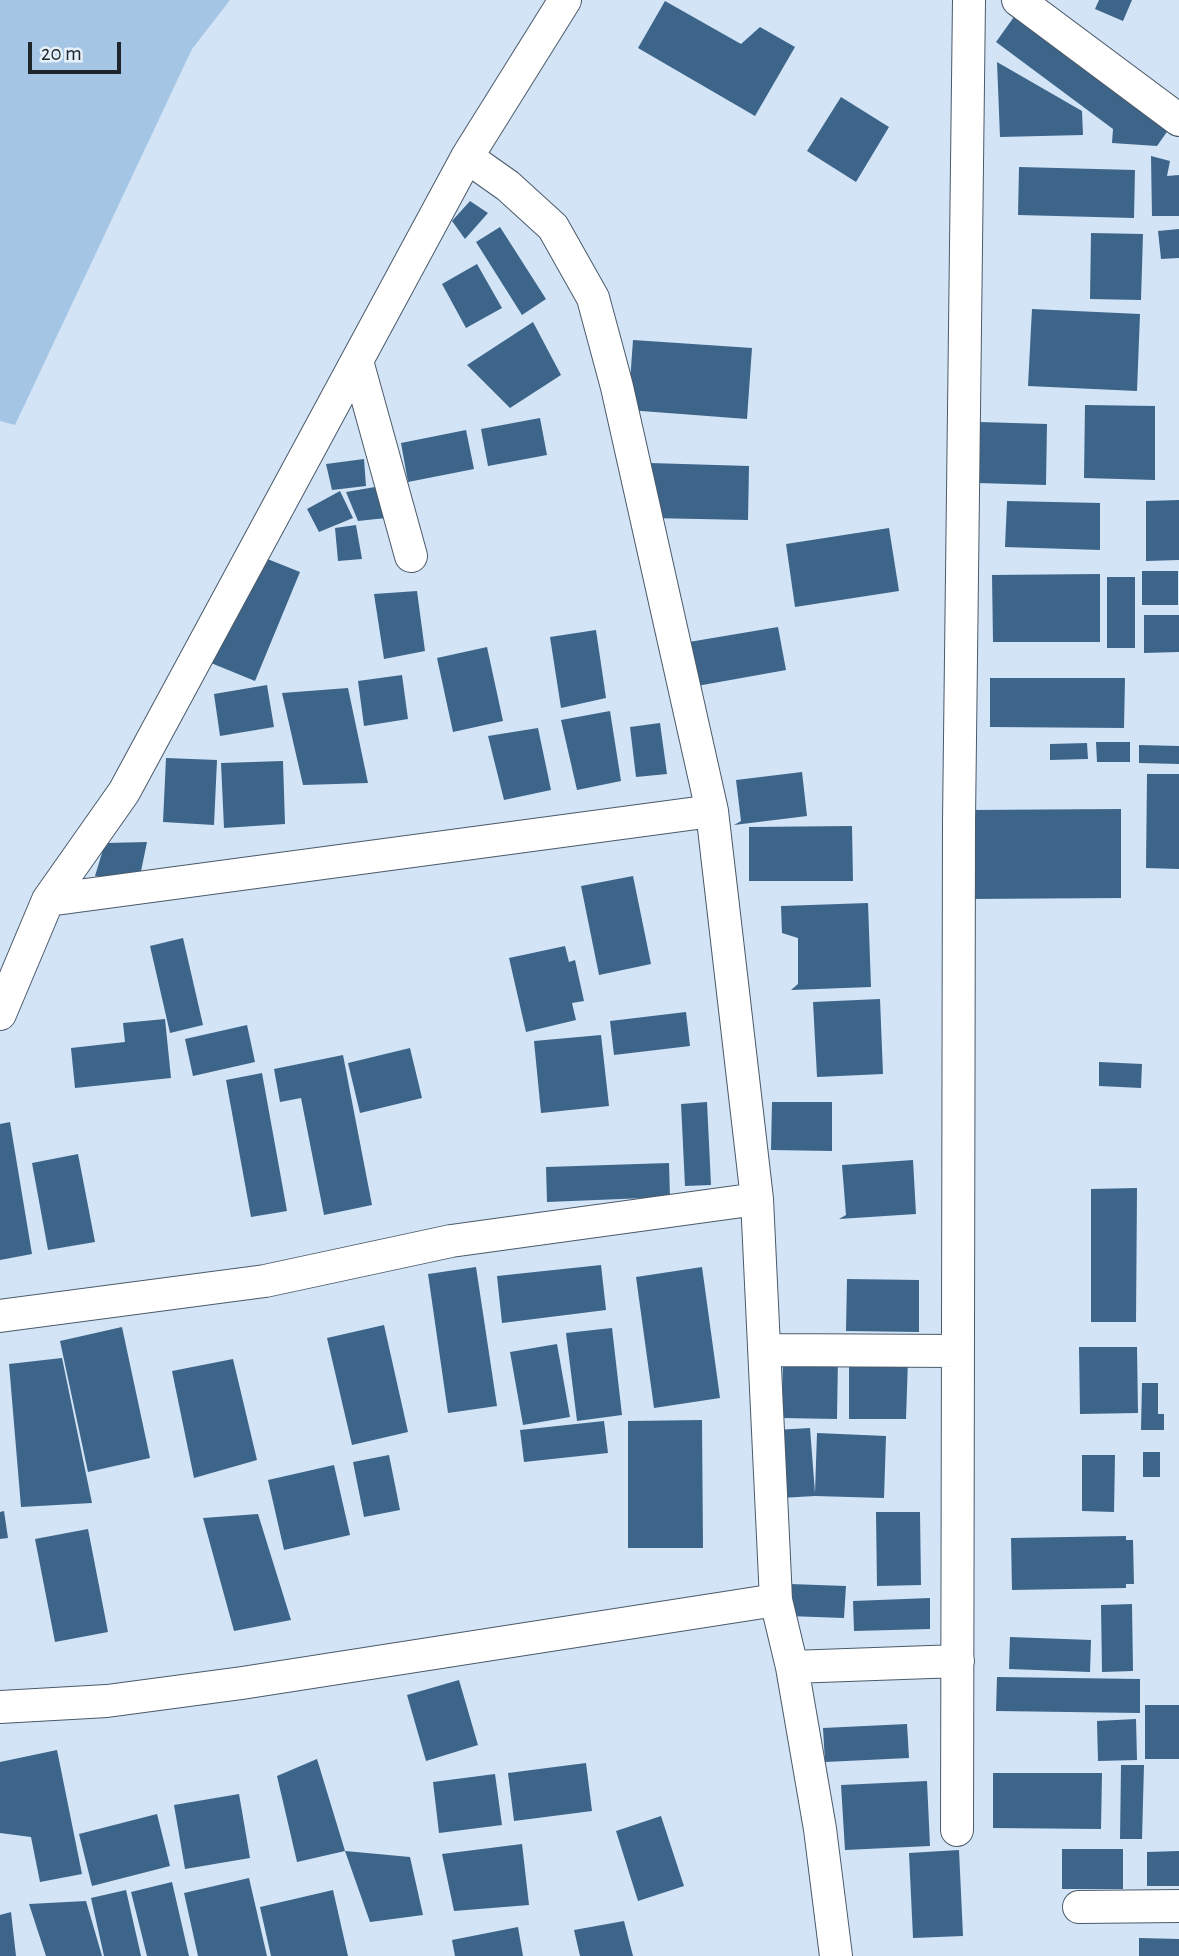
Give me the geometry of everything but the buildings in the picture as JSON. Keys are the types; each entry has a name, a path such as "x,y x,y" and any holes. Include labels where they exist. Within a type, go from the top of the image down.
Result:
{"street":[{"path":"0,1014 48,900 124,792 467,157 565,0"},
{"path":"957,1830 959,821 970,0"},
{"path":"1018,0 1179,120"},
{"path":"467,157 508,186 553,227 593,298 617,387 712,811 757,1199 776,1600 792,1667 820,1829 836,1956"},
{"path":"357,361 411,556"},
{"path":"48,900 712,811"},
{"path":"0,1316 265,1281 451,1241 757,1199"},
{"path":"765,1350 958,1351"},
{"path":"0,1707 107,1701 229,1685 776,1600"},
{"path":"792,1667 958,1661"},
{"path":"1079,1907 1179,1906"}],"shaded area":[{"path":"0,0 230,0 192,49 15,425 0,421"}]}
